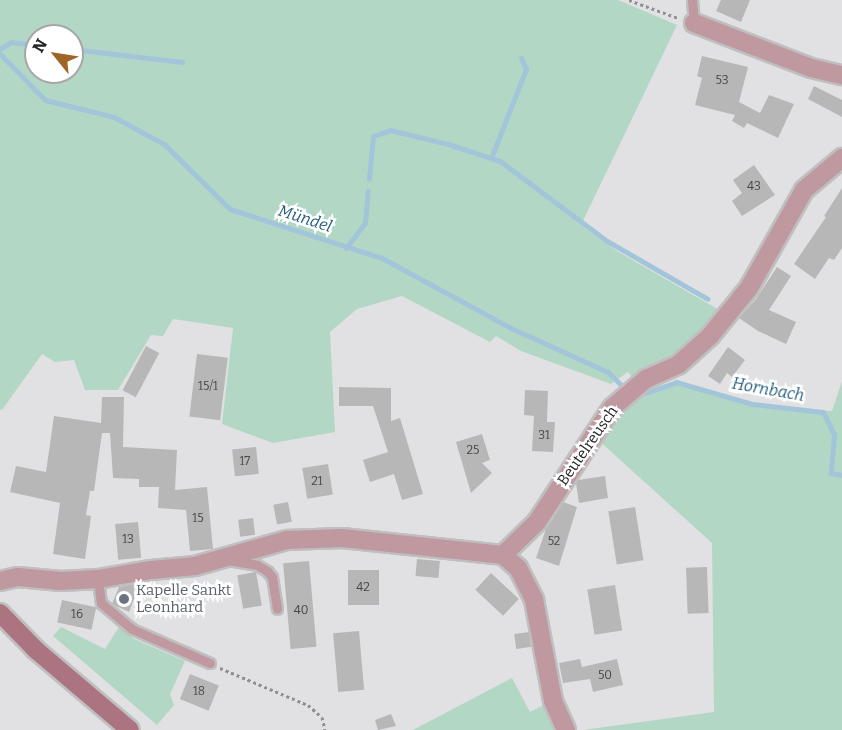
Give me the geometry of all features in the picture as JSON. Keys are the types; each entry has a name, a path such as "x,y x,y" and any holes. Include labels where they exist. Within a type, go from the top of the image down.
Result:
{"main road":[{"path":"0,613 36,650 130,730"}],"street":[{"path":"694,23 811,68 842,75"},
{"name":"Beutelreusch","path":"503,555 537,522 612,408 646,379 679,364 710,336 749,288 804,190 842,158"},
{"path":"0,581 18,577 61,581 98,579 151,570 195,566 287,540 342,538 503,555 518,568 534,600 553,701 566,730"}],"lane":[{"path":"692,0 694,23"},
{"path":"226,558 228,561 257,565 267,571 272,577 277,609"},
{"path":"98,579 101,603 132,629 210,663"}],"path":[{"path":"629,0 694,23"},
{"path":"210,663 308,705 322,717 325,730"}],"green space":[{"path":"0,0 618,0 677,25 581,225 617,251 721,311 683,352 635,381 628,372 611,384 521,351 496,336 490,342 402,296 357,309 330,332 335,432 273,443 222,424 233,328 173,319 163,336 151,335 118,390 85,390 74,360 55,362 42,354 2,410 0,409"},
{"path":"842,381 842,730 583,730 714,712 712,543 597,439 631,398 637,399 676,384 752,406 832,411"},
{"path":"61,627 105,649 119,627 134,639 185,661 170,694 174,705 157,725 53,636"},
{"path":"512,678 530,712 546,704 558,730 413,730"}],"building":[{"path":"721,0 750,0 741,22 716,11"},
{"path":"702,56 748,67 739,102 760,113 769,95 794,104 778,138 747,123 744,128 732,121 735,115 695,105 702,78 697,76"},
{"path":"814,86 842,100 842,117 808,99"},
{"path":"754,165 775,195 742,216 732,201 742,193 733,180"},
{"path":"842,188 842,248 834,260 829,258 815,279 794,264 826,217 824,216"},
{"path":"777,267 791,276 769,310 796,322 786,344 758,331 739,318 756,299"},
{"path":"146,346 159,353 136,397 123,390"},
{"path":"728,347 745,360 732,377 727,373 720,384 708,376"},
{"path":"197,354 228,358 220,420 189,417"},
{"path":"339,387 391,388 391,421 400,418 423,494 402,500 394,474 370,482 363,460 388,452 373,406 339,406"},
{"path":"525,390 548,391 547,422 555,422 553,452 532,451 534,416 524,415"},
{"path":"102,397 124,397 123,447 177,450 175,490 207,487 213,549 190,551 186,510 158,508 159,487 139,487 139,479 113,478 110,433 102,433 94,491 90,491 86,515 91,516 85,559 53,554 60,503 10,492 16,466 46,472 54,416 101,423"},
{"path":"482,434 490,460 482,463 492,473 471,493 456,442"},
{"path":"256,447 259,474 235,476 232,450"},
{"path":"328,464 333,495 307,499 302,468"},
{"path":"605,476 608,498 579,503 576,483 578,480"},
{"path":"288,502 292,522 277,524 273,505"},
{"path":"563,502 577,507 559,566 536,558 546,529"},
{"path":"635,507 643,560 617,565 608,511"},
{"path":"253,518 255,535 240,537 238,520"},
{"path":"138,522 141,558 118,560 115,524"},
{"path":"417,559 440,561 438,578 416,576"},
{"path":"309,561 316,647 291,649 283,563"},
{"path":"707,567 709,613 688,614 686,568"},
{"path":"348,570 379,570 379,605 348,605"},
{"path":"256,572 262,605 243,609 237,575"},
{"path":"491,573 519,599 503,616 475,590"},
{"name":"Kapelle Sankt Leonhard","path":"135,584 137,591 129,612 112,604 119,587"},
{"path":"615,585 622,630 595,635 587,589"},
{"path":"62,600 96,607 91,630 57,622"},
{"path":"359,631 364,690 338,692 333,633"},
{"path":"529,632 531,647 516,649 514,634"},
{"path":"580,659 582,667 617,659 623,685 593,692 590,679 563,683 559,663"},
{"path":"190,674 219,686 209,711 180,699"},
{"path":"391,714 396,726 378,730 375,720"}],"waterway":[{"path":"0,49 11,42 24,44"},
{"path":"84,50 182,62"},
{"name":"Mündel","path":"0,54 45,100 114,117 164,144 230,209 382,258 513,329 608,372 622,386"},
{"path":"491,158 526,69 521,58"},
{"path":"369,179 373,136 390,130 448,144 500,161 607,241 708,299"},
{"path":"346,248 365,223 368,191"},
{"name":"Hornbach","path":"639,395 676,382 752,404 823,412 834,435 831,473 842,475"}],"place":[{"name":"Kapelle Sankt Leonhard","path":"124,599"}]}
